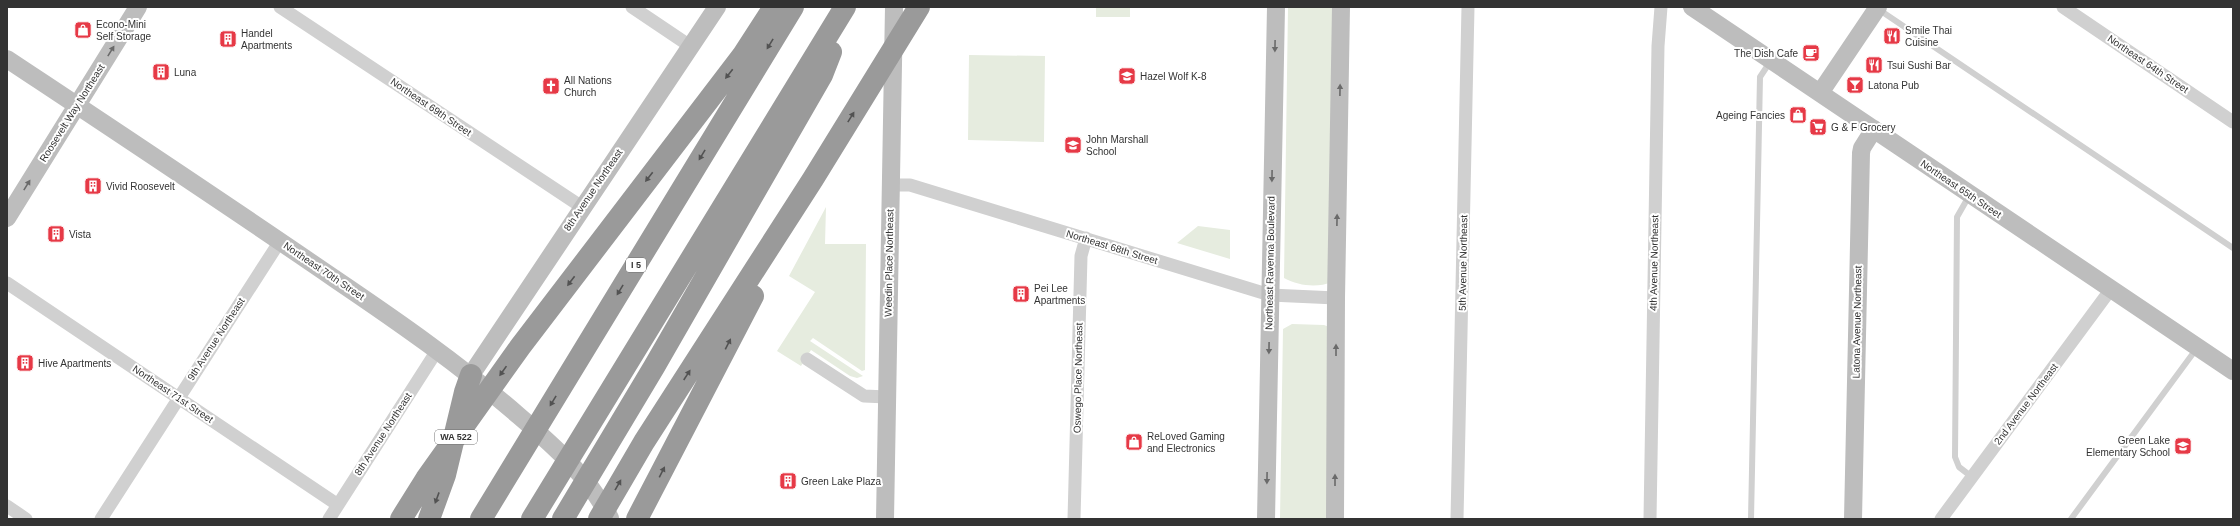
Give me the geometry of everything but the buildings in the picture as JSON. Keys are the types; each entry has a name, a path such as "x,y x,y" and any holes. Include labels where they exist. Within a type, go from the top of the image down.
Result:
{"highway":[{"path":"429,519 453,448 477,387 627,205 743,55 774,7"},
{"name":"I 5","path":"481,519 793,7"},
{"path":"532,519 847,7"},
{"path":"563,519 654,367 822,75 847,7"},
{"path":"599,519 644,442 813,179 919,7"},
{"path":"637,519 813,179"},
{"name":"WA 522","path":"401,519 426,479 477,387"}],"street":[{"name":"Roosevelt Way Northeast","path":"7,218 138,7"},
{"name":"Northeast 69th Street","path":"280,7 582,207"},
{"path":"632,7 690,46"},
{"name":"8th Avenue Northeast","path":"477,387 582,207 717,7"},
{"name":"Weedin Place Northeast","path":"885,519 894,7"},
{"name":"Northeast Ravenna Boulevard","path":"1266,519 1276,7"},
{"path":"1335,519 1336,298 1341,7"},
{"name":"5th Avenue Northeast","path":"1457,519 1468,7"},
{"name":"4th Avenue Northeast","path":"1650,519 1658,53 1661,7"},
{"name":"Northeast 65th Street","path":"1692,7 2232,369"},
{"name":"Northeast 64th Street","path":"2063,7 2233,122"},
{"path":"1820,93 1877,8"},
{"name":"Northeast 70th Street","path":"7,59 280,241 438,349 477,387 553,446 578,472 601,501 610,519"},
{"name":"Latona Avenue Northeast","path":"1853,519 1861,153 1864,144 1874,129"},
{"name":"Northeast 68th Street","path":"890,185 910,185 1270,295 1336,298"},
{"name":"Oswego Place Northeast","path":"1074,519 1081,256 1086,238"},
{"name":"9th Avenue Northeast","path":"101,519 178,397 280,241"},
{"name":"Northeast 71st Street","path":"7,283 338,505"},
{"name":"2nd Avenue Northeast","path":"1941,519 2111,289"},
{"name":"8th Avenue Northeast","path":"329,519 438,349"},
{"path":"807,359 864,396 887,397"},
{"path":"7,506 26,519"}],"lane":[{"path":"1877,8 2233,248"},
{"path":"1751,519 1760,77 1771,60"},
{"path":"1970,194 1957,218 1955,457 1959,467 1972,477"},
{"path":"2071,519 2198,347"}],"shaded area":[{"path":"1096,7 1130,7 1130,17 1096,17"},
{"path":"1288,7 1337,7 1332,282 1320,285 1296,283 1284,278"},
{"path":"969,55 1045,56 1044,142 968,140"},
{"path":"826,207 825,244 866,244 865,370 862,371 813,338 810,341 863,376 857,378 850,376 811,350 801,366 777,351 815,292 789,276"},
{"path":"1198,226 1230,230 1230,259 1177,243"},
{"path":"1292,324 1324,325 1332,328 1328,519 1280,519 1283,329"}],"place":[{"name":"Econo-Mini Self Storage","path":"83,30"},
{"name":"Smile Thai Cuisine","path":"1892,36"},
{"name":"Handel Apartments","path":"228,39"},
{"name":"The Dish Cafe","path":"1811,53"},
{"name":"Tsui Sushi Bar","path":"1874,65"},
{"name":"Luna","path":"161,72"},
{"name":"Hazel Wolf K-8","path":"1127,76"},
{"name":"Latona Pub","path":"1855,85"},
{"name":"All Nations Church","path":"551,86"},
{"name":"Ageing Fancies","path":"1798,115"},
{"name":"G & F Grocery","path":"1818,127"},
{"name":"John Marshall School","path":"1073,145"},
{"name":"Vivid Roosevelt","path":"93,186"},
{"name":"Vista","path":"56,234"},
{"name":"Pei Lee Apartments","path":"1021,294"},
{"name":"Hive Apartments","path":"25,363"},
{"name":"ReLoved Gaming and Electronics","path":"1134,442"},
{"name":"Green Lake Elementary School","path":"2183,446"},
{"name":"Green Lake Plaza","path":"788,481"}]}
